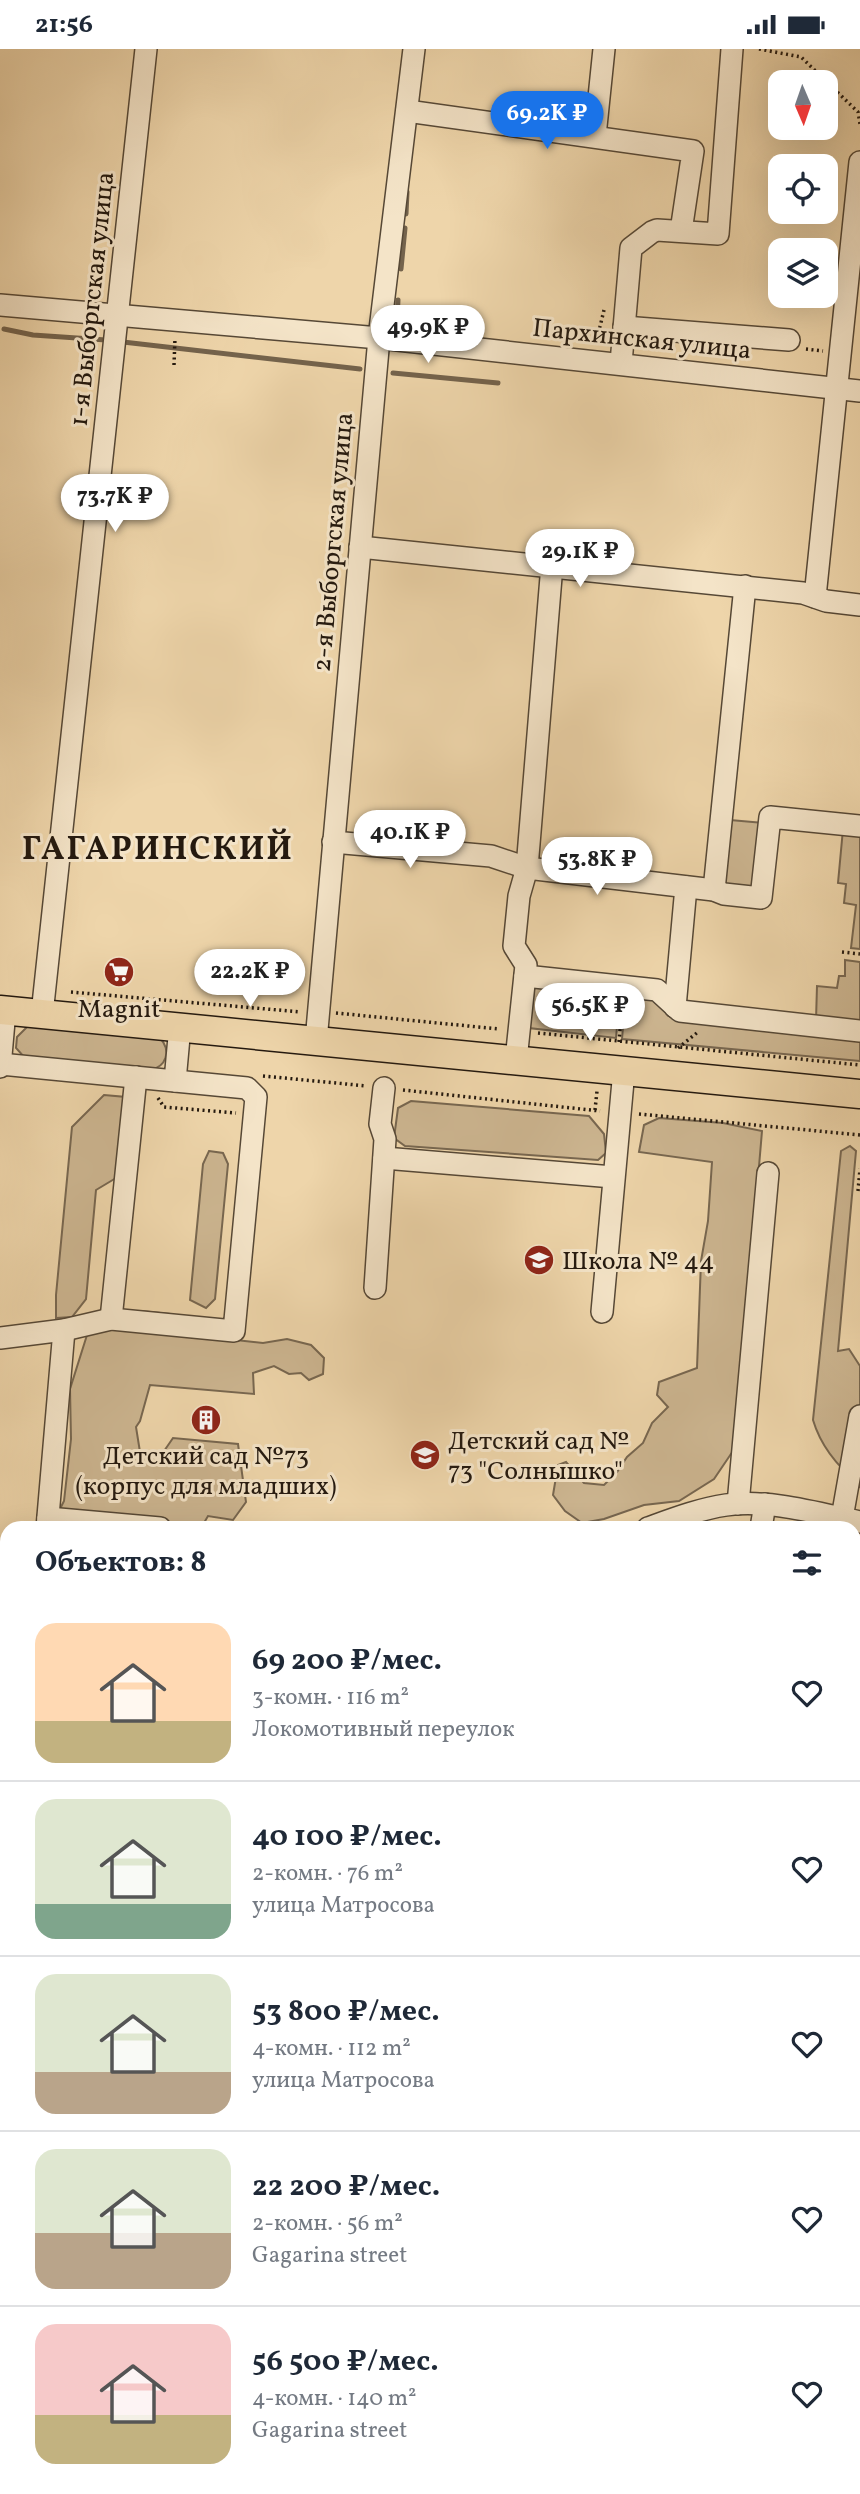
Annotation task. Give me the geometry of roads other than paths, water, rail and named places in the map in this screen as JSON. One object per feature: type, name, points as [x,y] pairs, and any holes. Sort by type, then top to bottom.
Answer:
[{"type":"main road","points":[[3,1010],[44,1002],[180,1026],[860,1094]]},
{"type":"street","name":"1-я Выборгская улица","points":[[44,1002],[146,49]]},
{"type":"street","name":"2-я Выборгская улица","points":[[316,1041],[379,338],[414,49]]},
{"type":"street","points":[[595,136],[604,49]]},
{"type":"street","points":[[621,363],[629,254],[634,244],[657,230],[718,234],[732,49]]},
{"type":"street","points":[[407,111],[693,151],[681,231]]},
{"type":"street","points":[[809,595],[837,388],[860,162]]},
{"type":"street","name":"Пархинская улица","points":[[0,305],[379,338],[860,391]]},
{"type":"street","points":[[624,327],[789,340]]},
{"type":"street","points":[[708,373],[711,334]]},
{"type":"street","points":[[360,547],[745,586],[860,605]]},
{"type":"street","points":[[516,1060],[526,965],[514,946],[519,896],[527,868],[552,565]]},
{"type":"street","points":[[713,890],[745,586]]},
{"type":"street","points":[[333,842],[491,856],[527,868],[761,898],[771,817],[860,826]]},
{"type":"street","points":[[675,1007],[687,887]]},
{"type":"street","points":[[525,977],[657,990],[680,1011],[860,1031]]},
{"type":"street","points":[[0,1338],[64,1330],[111,1319],[234,1331],[256,1097],[247,1088],[0,1065],[3,1010]]},
{"type":"street","points":[[175,1081],[180,1026]]},
{"type":"street","points":[[602,1312],[624,1070]]},
{"type":"street","points":[[111,1319],[136,1077]]},
{"type":"street","points":[[375,1288],[385,1139],[380,1124],[384,1088]]},
{"type":"street","points":[[384,1158],[613,1177]]},
{"type":"street","points":[[738,1503],[768,1173]]},
{"type":"street","points":[[47,1521],[64,1330]]},
{"type":"street","points":[[669,1521],[703,1510],[738,1503],[765,1504],[851,1520],[860,1416]]},
{"type":"street","points":[[762,1521],[765,1504]]},
{"type":"waterway","points":[[406,214],[407,192]]},
{"type":"waterway","points":[[401,269],[405,228]]},
{"type":"waterway","points":[[397,320],[398,300]]},
{"type":"waterway","points":[[4,329],[33,335],[106,340]]},
{"type":"waterway","points":[[123,342],[360,369]]},
{"type":"waterway","points":[[393,373],[498,383]]},
{"type":"place","name":"Magnit","points":[[119,972]]},
{"type":"place","name":"Школа № 44","points":[[539,1260]]},
{"type":"place","name":"Детский сад №73 (корпус для младших)","points":[[206,1420]]},
{"type":"place","name":"Детский сад № 73 \"Солнышко\"","points":[[425,1455]]},
{"type":"district","name":"ГАГАРИНСКИЙ","points":[[158,847]]}]
